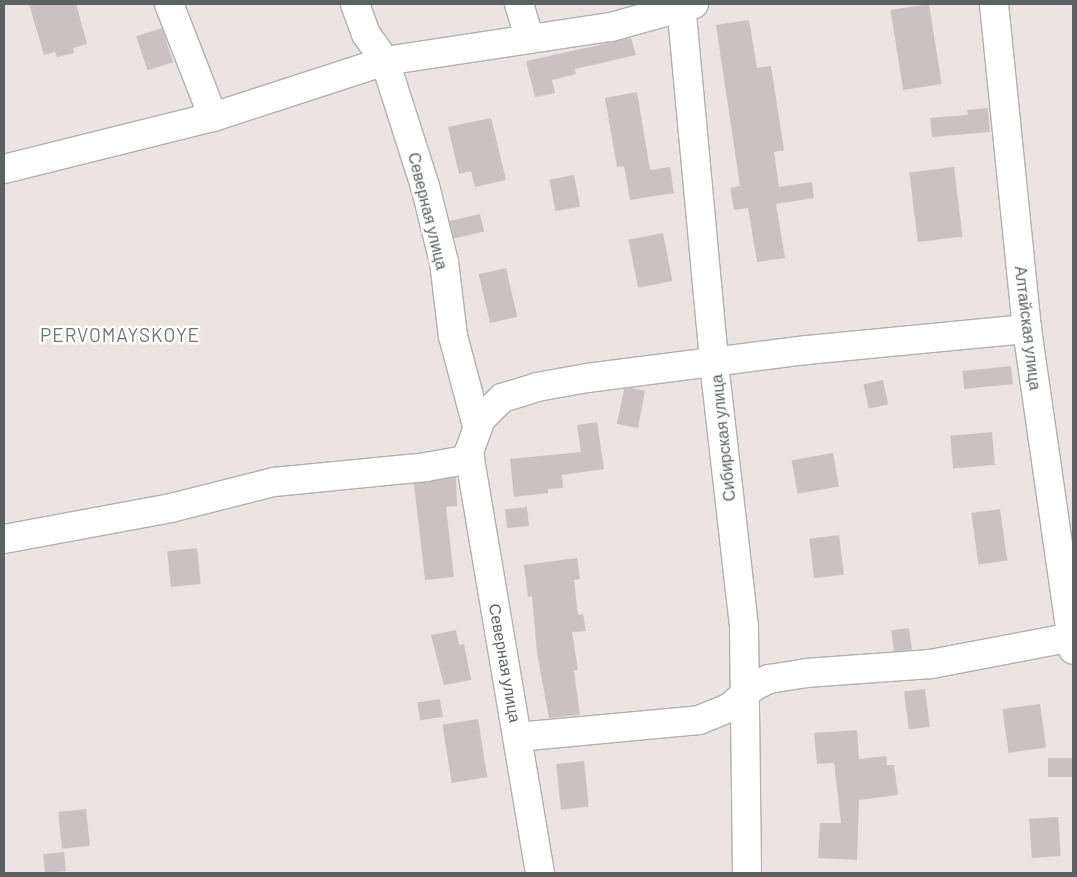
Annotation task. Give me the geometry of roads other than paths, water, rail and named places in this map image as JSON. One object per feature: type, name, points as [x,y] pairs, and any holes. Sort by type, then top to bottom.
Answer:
[{"type":"street","points":[[169,4],[213,117]]},
{"type":"street","name":"Северная улица","points":[[355,4],[366,34],[385,61],[425,186],[444,262],[452,329],[477,426]]},
{"type":"street","points":[[519,4],[529,37]]},
{"type":"street","name":"Алтайская улица","points":[[994,4],[1027,328],[1073,642]]},
{"type":"street","points":[[4,169],[213,117],[385,61],[529,37],[611,27],[686,5]]},
{"type":"street","name":"Сибирская улица","points":[[686,5],[714,363],[744,627],[746,670],[742,697],[747,873]]},
{"type":"street","points":[[4,539],[171,508],[274,482],[417,468],[469,455],[477,426],[502,398],[537,387],[807,350],[1027,328]]},
{"type":"street","name":"Северная улица","points":[[469,455],[540,873]]},
{"type":"street","points":[[517,736],[692,721],[715,715],[768,679],[782,676],[931,664],[1073,642]]},
{"type":"district","name":"PERVOMAYSKOYE","points":[[120,335]]}]
